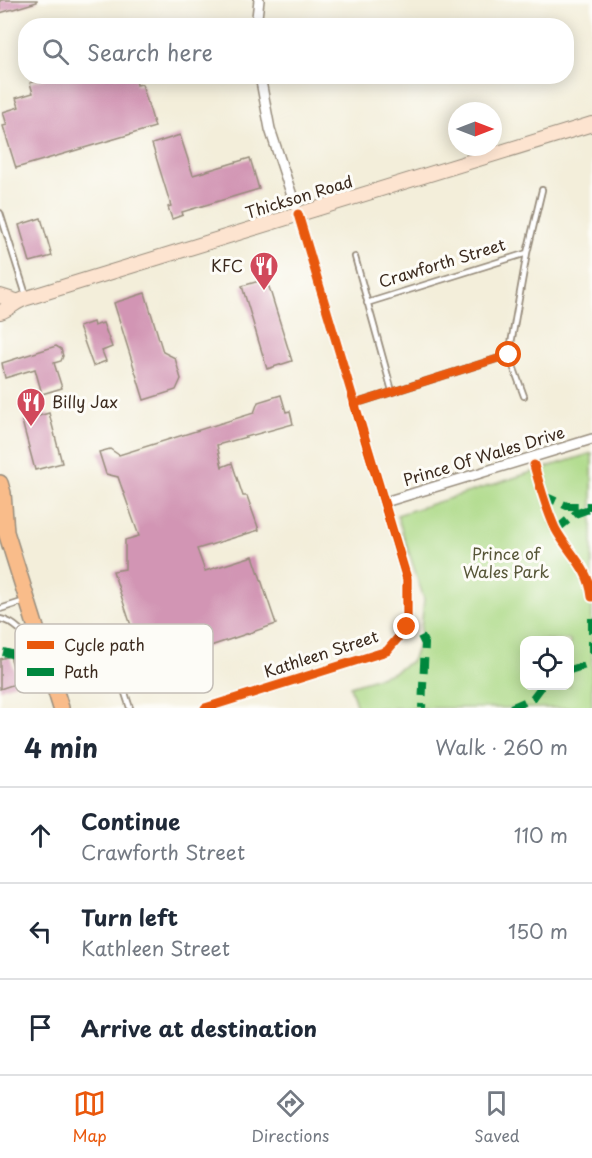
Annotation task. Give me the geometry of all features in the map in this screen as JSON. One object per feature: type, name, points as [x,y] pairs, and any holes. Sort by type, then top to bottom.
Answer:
[{"type":"main road","name":"Thickson Road","points":[[0,312],[21,299],[592,124]]},
{"type":"main road","points":[[0,297],[21,299]]},
{"type":"main road","points":[[0,483],[3,493],[3,527],[35,624]]},
{"type":"main road","points":[[56,693],[61,708]]},
{"type":"street","points":[[257,18],[259,0]]},
{"type":"street","points":[[262,84],[270,129],[298,214]]},
{"type":"street","name":"Kathleen Street","points":[[205,708],[387,651],[407,627],[407,579],[298,214]]},
{"type":"street","name":"Prince Of Wales Drive","points":[[385,502],[592,439]]},
{"type":"lane","name":"Crawforth Street","points":[[509,355],[527,253],[542,190]]},
{"type":"lane","points":[[0,213],[21,299]]},
{"type":"lane","name":"Crawforth Street","points":[[367,303],[527,253]]},
{"type":"lane","name":"Crawforth Street","points":[[355,257],[392,391]]},
{"type":"lane","points":[[354,404],[509,355],[525,396]]},
{"type":"lane","points":[[0,609],[27,600]]},
{"type":"lane","points":[[0,619],[8,620],[15,625]]},
{"type":"lane","points":[[125,693],[130,708]]},
{"type":"green space","name":"Prince of Wales Park","points":[[592,453],[592,708],[357,708],[350,686],[392,673],[412,661],[420,640],[424,599],[397,515]]},
{"type":"building","points":[[0,0],[37,0],[37,2],[0,13]]},
{"type":"building","points":[[30,84],[142,84],[155,127],[16,168],[3,126],[7,125],[3,112],[19,107],[16,98],[33,93]]},
{"type":"building","points":[[180,135],[193,175],[250,158],[259,189],[182,212],[183,215],[172,219],[168,207],[171,206],[152,144]]},
{"type":"building","points":[[41,218],[52,256],[30,262],[19,225]]},
{"type":"building","points":[[259,281],[269,287],[292,361],[267,369],[242,286]]},
{"type":"building","points":[[145,293],[163,352],[175,358],[181,379],[176,390],[144,400],[114,303]]},
{"type":"building","points":[[93,322],[94,326],[103,323],[112,347],[102,351],[106,361],[93,366],[79,327]]},
{"type":"building","points":[[56,346],[61,349],[63,356],[61,361],[54,363],[62,388],[42,394],[35,369],[5,378],[2,363]]},
{"type":"building","points":[[281,395],[286,412],[290,411],[293,424],[217,445],[222,467],[232,463],[243,496],[247,496],[259,530],[197,549],[205,571],[253,556],[276,624],[213,645],[213,624],[130,624],[113,571],[125,569],[125,540],[139,536],[118,477],[106,474],[99,452],[110,449],[119,455],[254,413],[258,402]]},
{"type":"building","points":[[49,413],[62,463],[35,470],[22,421]]},
{"type":"building","points":[[10,656],[15,673],[15,684],[0,689],[0,659]]},
{"type":"marked path","points":[[542,495],[567,506],[592,506]]},
{"type":"marked path","points":[[556,530],[575,514],[589,509]]},
{"type":"marked path","points":[[592,618],[592,653]]},
{"type":"marked path","points":[[421,636],[425,644],[422,708]]},
{"type":"marked path","points":[[3,652],[15,655]]},
{"type":"marked path","points":[[574,669],[592,663]]},
{"type":"marked path","points":[[511,708],[533,698],[539,690]]},
{"type":"cycle path","points":[[205,708],[387,651],[407,627],[407,579],[298,214]]},
{"type":"cycle path","points":[[534,465],[555,528],[587,577],[592,597]]},
{"type":"place","name":"KFC","points":[[264,292]]},
{"type":"place","name":"Billy Jax","points":[[31,428]]},
{"type":"route","points":[[407,627],[407,579],[354,404],[509,355]]}]
